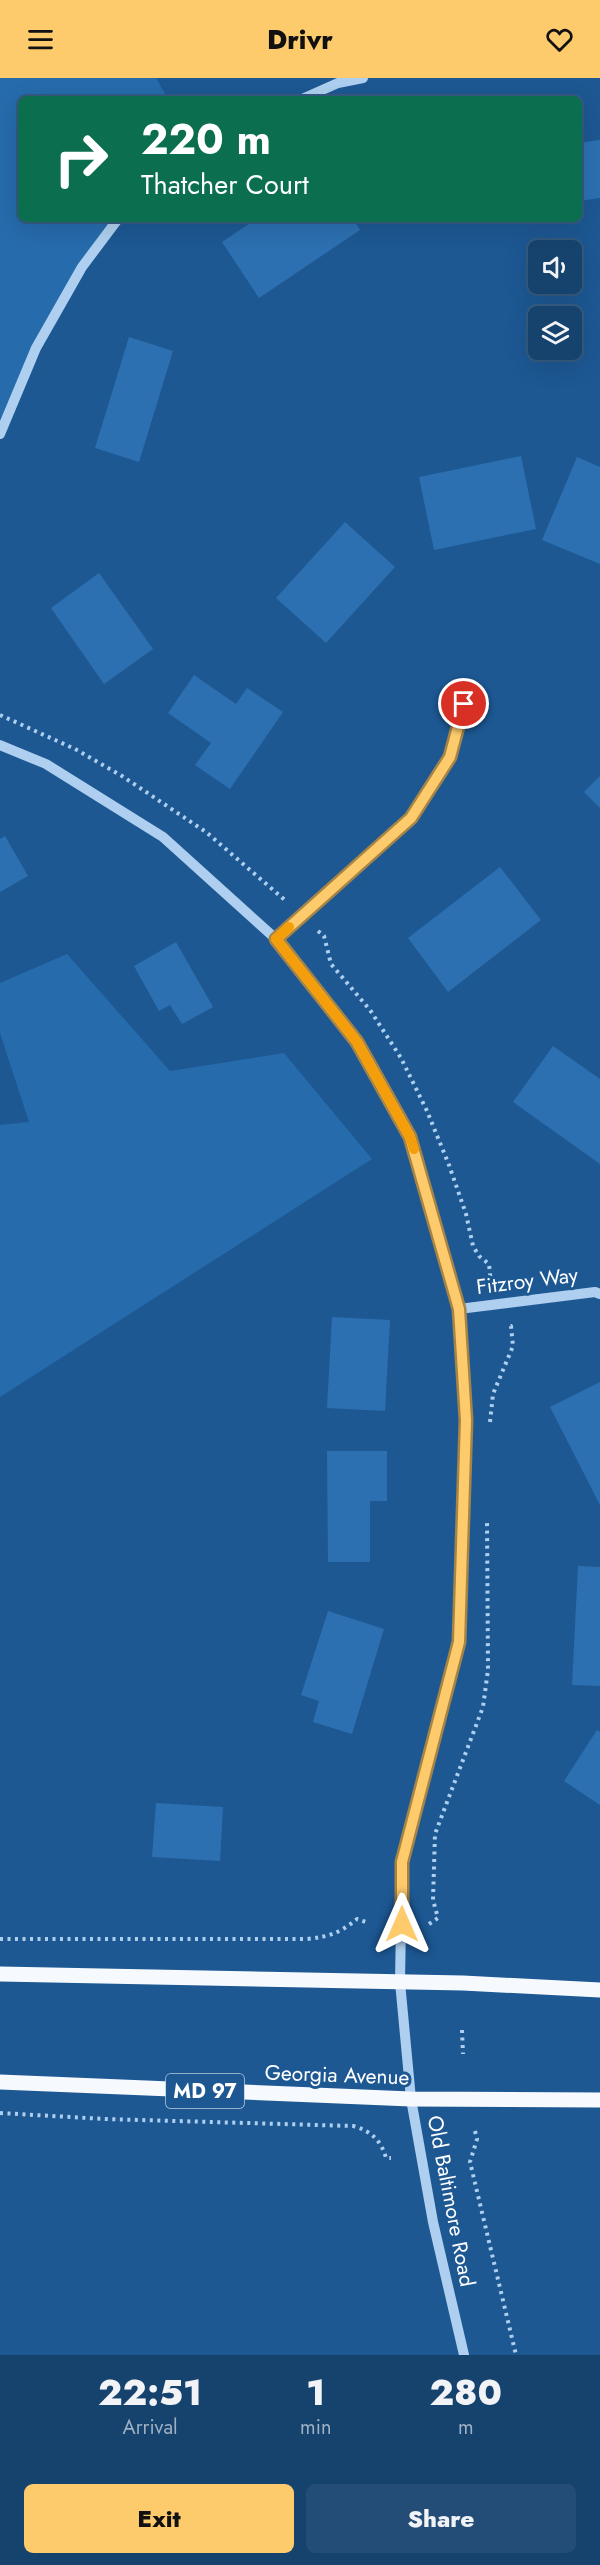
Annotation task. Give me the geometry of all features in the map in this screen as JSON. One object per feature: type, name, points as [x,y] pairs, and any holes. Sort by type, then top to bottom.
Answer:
[{"type":"main road","points":[[0,1974],[463,1983],[600,1990]]},
{"type":"main road","name":"Georgia Avenue","points":[[0,2082],[411,2099],[600,2100]]},
{"type":"street","points":[[309,96],[338,83],[363,78]]},
{"type":"street","points":[[0,434],[36,348],[82,267],[116,222]]},
{"type":"street","points":[[276,939],[411,818],[450,757],[464,704]]},
{"type":"street","name":"Old Baltimore Road","points":[[0,745],[46,764],[163,837],[276,939],[357,1042],[410,1137],[459,1309],[466,1420],[459,1642],[402,1862],[400,1983],[411,2099],[434,2222],[464,2355]]},
{"type":"street","name":"Fitzroy Way","points":[[459,1309],[595,1292],[600,1294]]},
{"type":"path","points":[[0,715],[75,749],[122,776],[196,825],[238,858],[260,880],[274,888],[301,917],[324,936],[331,964],[370,1010],[401,1058],[449,1165],[466,1214],[472,1246],[489,1264],[496,1327],[511,1326],[514,1340],[493,1394],[490,1423]]},
{"type":"path","points":[[429,1924],[438,1918],[433,1900],[435,1834],[483,1707],[488,1670],[487,1507]]},
{"type":"path","points":[[0,1939],[307,1939],[328,1937],[343,1931],[357,1919],[366,1922]]},
{"type":"path","points":[[462,2030],[463,2054]]},
{"type":"path","points":[[0,2113],[105,2120],[353,2126],[366,2129],[375,2136],[383,2147],[386,2158],[391,2158]]},
{"type":"path","points":[[475,2131],[477,2139],[470,2162],[516,2355]]},
{"type":"shaded area","points":[[0,78],[156,78],[166,96],[18,96],[18,222],[116,222],[82,267],[0,425]]},
{"type":"shaded area","points":[[67,954],[170,1071],[284,1053],[372,1159],[0,1397],[0,1125],[29,1122],[0,1033],[0,983]]},
{"type":"building","points":[[600,140],[600,198],[582,201],[582,143]]},
{"type":"building","points":[[252,222],[355,222],[360,230],[259,298],[222,242]]},
{"type":"building","points":[[129,337],[173,351],[139,462],[95,448]]},
{"type":"building","points":[[521,456],[536,529],[434,550],[419,477]]},
{"type":"building","points":[[577,457],[600,467],[600,564],[542,540]]},
{"type":"building","points":[[345,522],[395,567],[326,643],[276,598]]},
{"type":"building","points":[[99,573],[153,649],[104,684],[51,608]]},
{"type":"building","points":[[194,675],[236,704],[247,688],[283,712],[230,789],[195,765],[211,743],[168,713]]},
{"type":"building","points":[[600,776],[600,808],[584,792]]},
{"type":"building","points":[[5,836],[28,876],[0,892],[0,839]]},
{"type":"building","points":[[500,867],[541,920],[448,992],[408,938]]},
{"type":"building","points":[[176,942],[213,1007],[182,1024],[170,1005],[159,1011],[134,966]]},
{"type":"building","points":[[553,1046],[600,1079],[600,1164],[513,1102]]},
{"type":"building","points":[[332,1317],[390,1320],[385,1411],[327,1408]]},
{"type":"building","points":[[600,1382],[600,1505],[550,1407]]},
{"type":"building","points":[[327,1451],[387,1451],[387,1501],[370,1501],[370,1562],[328,1562]]},
{"type":"building","points":[[578,1566],[600,1567],[600,1686],[572,1685]]},
{"type":"building","points":[[328,1611],[384,1629],[352,1734],[313,1722],[319,1701],[301,1695]]},
{"type":"building","points":[[597,1730],[600,1732],[600,1805],[564,1781]]},
{"type":"building","points":[[156,1803],[223,1807],[220,1861],[152,1857]]},
{"type":"slow traffic","points":[[289,927],[276,939],[357,1042],[410,1137],[414,1149]]},
{"type":"route","points":[[402,1924],[402,1862],[459,1642],[466,1420],[459,1309],[410,1137],[357,1042],[276,939],[411,818],[450,757],[464,704]]}]
